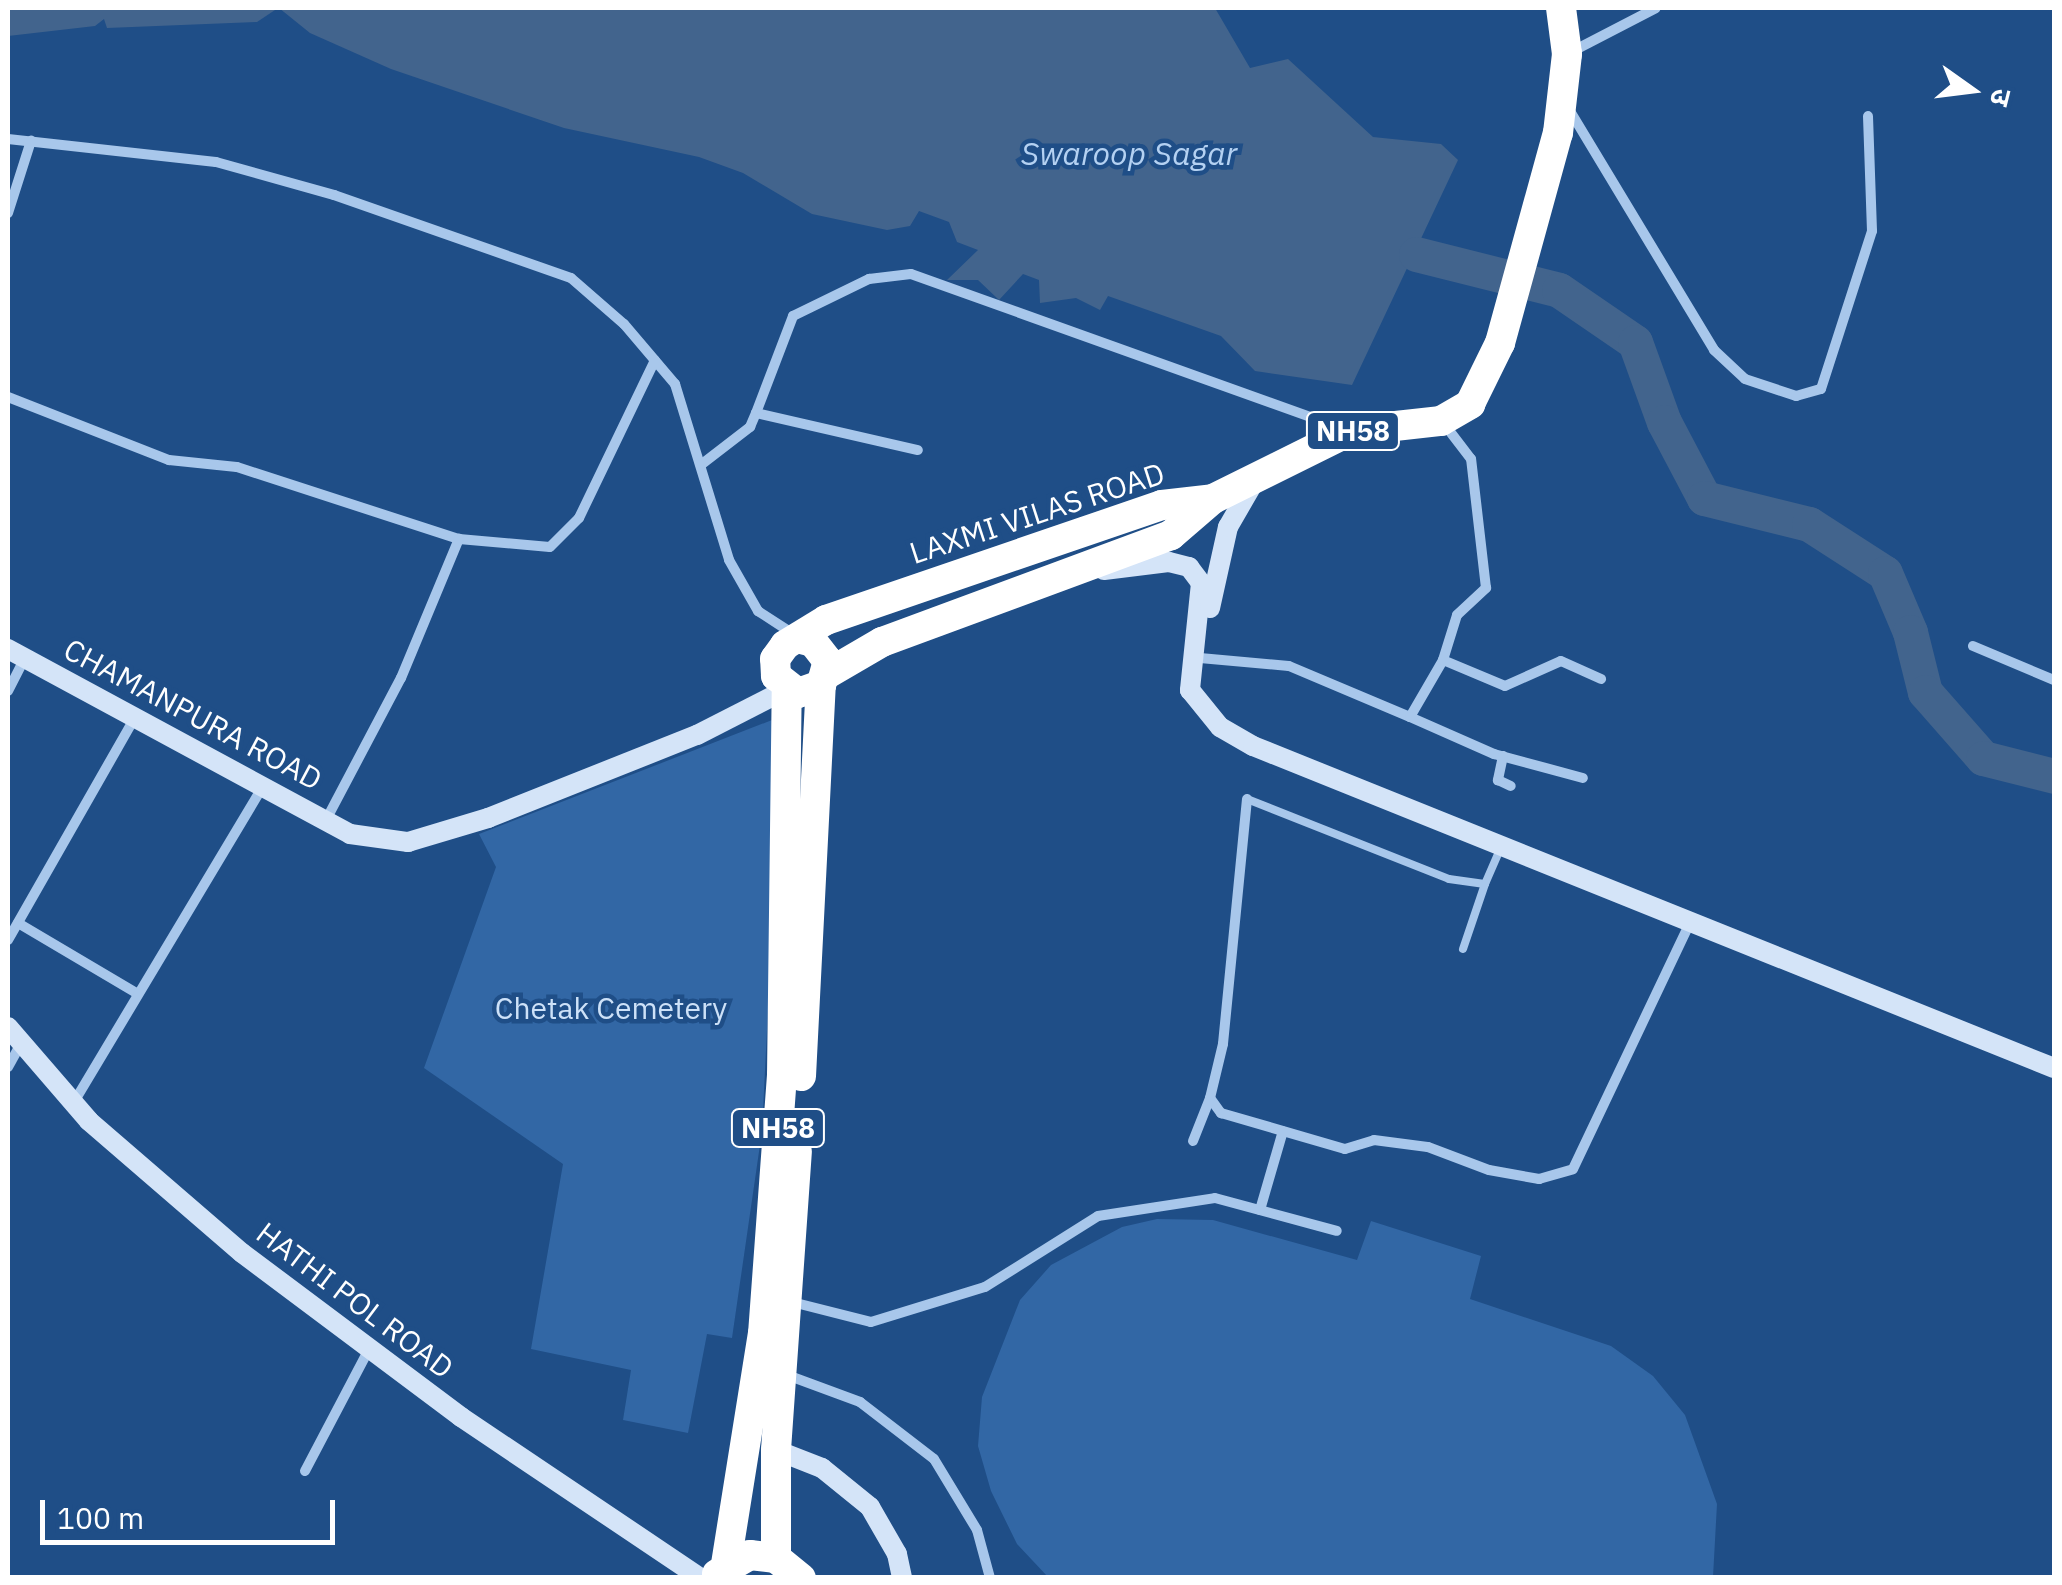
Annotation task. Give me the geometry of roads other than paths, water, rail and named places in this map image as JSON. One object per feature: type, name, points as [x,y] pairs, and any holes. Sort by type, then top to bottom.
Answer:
[{"type":"highway","name":"NH58","points":[[1441,420],[1470,404],[1488,375],[1558,133],[1568,54],[1560,8]]},
{"type":"highway","name":"LAXMI VILAS ROAD","points":[[787,689],[776,676],[775,659],[785,645],[801,639],[826,620],[1162,505],[1212,499],[1264,468],[1350,431],[1441,420]]},
{"type":"highway","name":"NH58","points":[[776,1558],[776,1450],[786,1374],[777,1299],[787,689],[810,692],[882,642],[1171,535],[1212,499]]},
{"type":"highway","points":[[801,639],[823,650],[824,680]]},
{"type":"highway","name":"NH58","points":[[714,1573],[738,1520],[777,1299],[824,680]]},
{"type":"highway","points":[[714,1573],[750,1555],[776,1558],[802,1578]]},
{"type":"street","points":[[1568,54],[1656,8]]},
{"type":"street","points":[[1564,102],[1714,350],[1745,379],[1796,396],[1821,388],[1872,231],[1868,116]]},
{"type":"street","points":[[8,138],[216,162],[426,227],[571,278],[674,384],[738,577],[758,611],[801,639]]},
{"type":"street","points":[[8,213],[31,141]]},
{"type":"street","points":[[702,464],[750,426],[793,316],[869,279],[911,274],[1350,431]]},
{"type":"street","points":[[8,396],[169,460],[237,467],[459,539],[550,547],[579,518],[654,360]]},
{"type":"street","points":[[756,414],[918,450]]},
{"type":"street","points":[[1410,717],[1443,660],[1457,615],[1486,588],[1471,460],[1441,420]]},
{"type":"street","points":[[1202,709],[1200,658],[1228,528],[1264,468]]},
{"type":"street","points":[[326,820],[401,678],[459,539]]},
{"type":"street","points":[[1057,576],[1169,562],[1189,568],[1201,583],[1190,690],[1202,709],[1254,746],[2054,1068]]},
{"type":"street","points":[[1973,646],[2054,680]]},
{"type":"street","points":[[8,690],[16,653]]},
{"type":"street","name":"CHAMANPURA ROAD","points":[[16,653],[350,834],[408,842],[488,818],[698,734],[787,689]]},
{"type":"street","points":[[1200,658],[1289,666],[1502,756],[1583,778]]},
{"type":"street","points":[[1443,660],[1505,686],[1562,661],[1601,679]]},
{"type":"street","points":[[8,940],[136,715]]},
{"type":"street","points":[[1502,756],[1498,780],[1511,786]]},
{"type":"street","points":[[73,1103],[264,784]]},
{"type":"street","points":[[1193,1141],[1210,1098],[1222,1044],[1247,799]]},
{"type":"street","points":[[18,922],[138,994]]},
{"type":"street","points":[[1210,1098],[1221,1113],[1345,1149],[1374,1140],[1428,1147],[1489,1170],[1538,1179],[1573,1170],[1690,922]]},
{"type":"street","points":[[8,1067],[14,1035]]},
{"type":"street","name":"HATHI POL ROAD","points":[[14,1035],[73,1103],[242,1254],[369,1348],[714,1573]]},
{"type":"street","points":[[1260,1210],[1283,1131]]},
{"type":"street","points":[[777,1299],[871,1322],[984,1287],[1098,1216],[1216,1198],[1337,1231]]},
{"type":"street","points":[[306,1471],[369,1348]]},
{"type":"street","points":[[786,1374],[860,1402],[934,1459],[977,1530],[990,1578]]},
{"type":"street","points":[[776,1450],[822,1468],[870,1507],[897,1554],[902,1578]]},
{"type":"lane","points":[[1247,799],[1449,879],[1485,884]]},
{"type":"lane","points":[[1463,949],[1501,847]]},
{"type":"water","points":[[8,8],[278,8],[257,22],[107,28],[104,19],[95,26],[8,36]]},
{"type":"water","name":"Swaroop Sagar","points":[[279,8],[1215,8],[1250,68],[1288,59],[1373,137],[1441,144],[1458,160],[1352,385],[1255,371],[1221,336],[1108,296],[1100,310],[1076,298],[1040,303],[1039,280],[1023,274],[999,300],[978,280],[947,280],[978,250],[957,242],[949,222],[919,211],[910,226],[887,230],[812,214],[743,173],[699,157],[564,128],[391,69],[310,33]]},
{"type":"waterway","points":[[1416,254],[1559,290],[1635,342],[1664,422],[1704,498],[1809,524],[1885,573],[1910,632],[1925,692],[1983,758],[2054,776]]},
{"type":"park label","name":"Chetak Cemetery","points":[[611,1008]]}]
